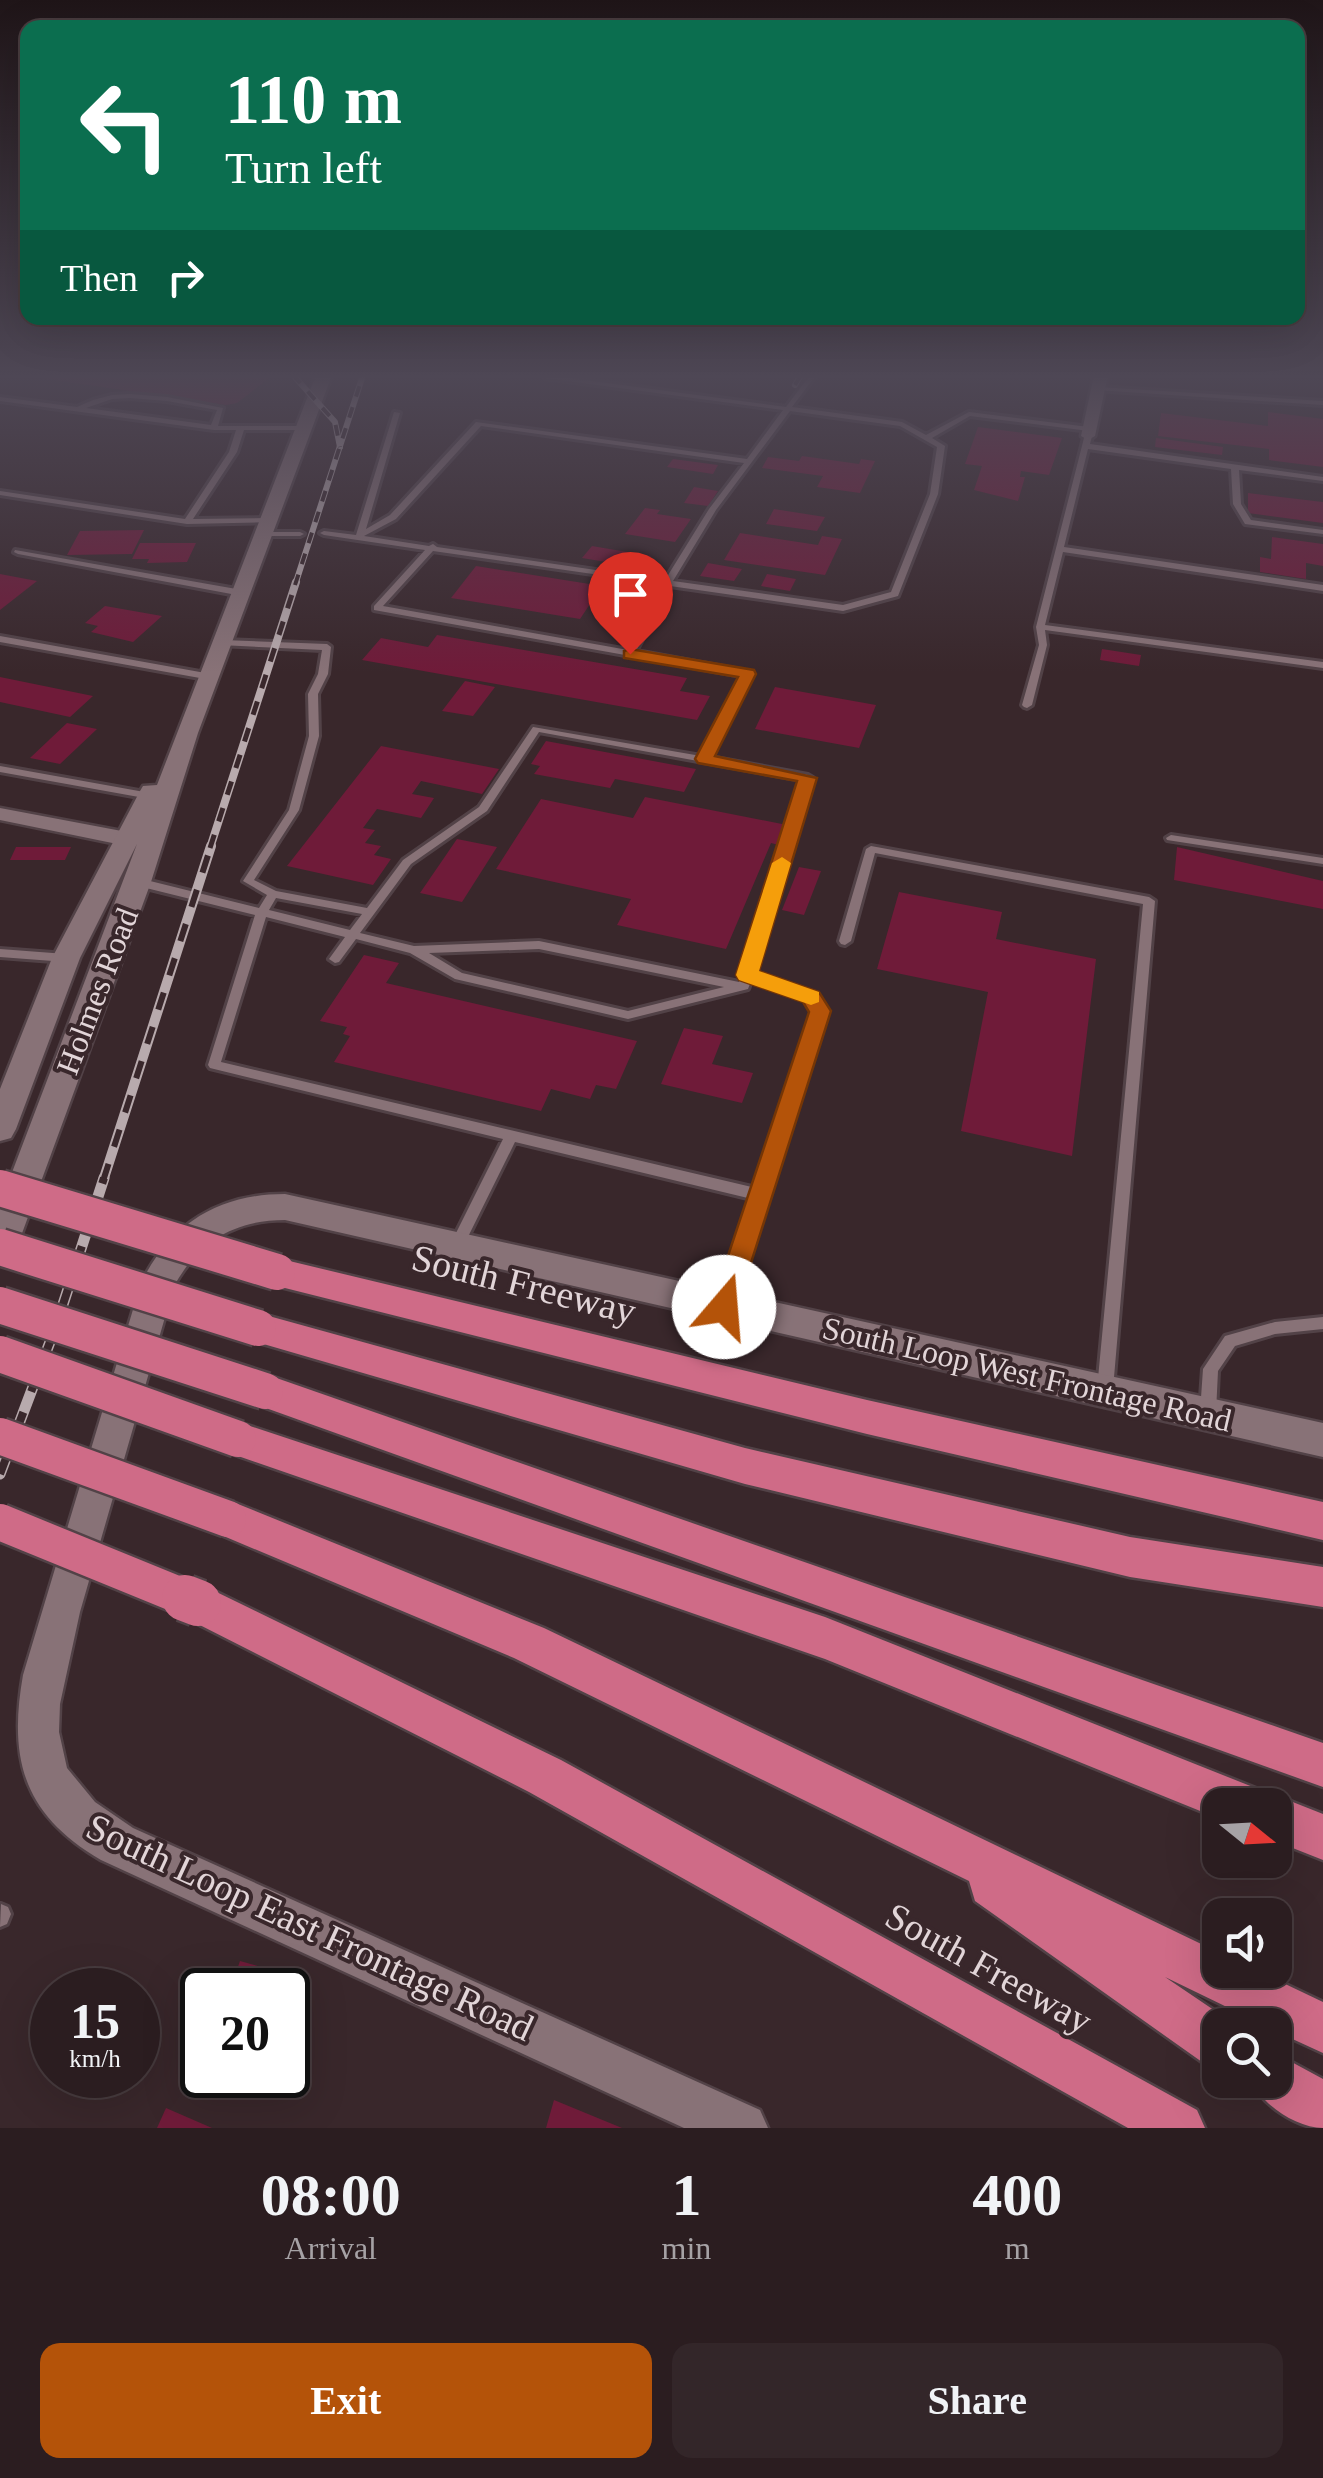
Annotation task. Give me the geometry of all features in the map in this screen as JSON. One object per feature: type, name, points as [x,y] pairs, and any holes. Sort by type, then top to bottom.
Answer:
[{"type":"highway","name":"South Freeway","points":[[0,1188],[277,1272],[868,1417],[1323,1521]]},
{"type":"highway","points":[[0,1247],[258,1328],[745,1466],[1130,1557],[1323,1587]]},
{"type":"highway","points":[[0,1305],[264,1391],[1323,1765]]},
{"type":"highway","points":[[0,1354],[825,1638],[1202,1789]]},
{"type":"highway","points":[[0,1436],[228,1519],[529,1644],[1323,2028]]},
{"type":"highway","name":"South Freeway","points":[[0,1522],[198,1603],[545,1776],[1178,2128]]},
{"type":"highway","points":[[1198,1570],[1323,1609]]},
{"type":"highway","points":[[1292,1825],[1323,1838]]},
{"type":"highway","points":[[923,1836],[1202,2031]]},
{"type":"highway","points":[[1292,2089],[1323,2108]]},
{"type":"main road","name":"Holmes Road","points":[[0,1129],[8,1085],[66,958],[186,732],[211,677],[285,474]]},
{"type":"main road","name":"Holmes Road","points":[[0,1247],[138,882],[186,732]]},
{"type":"main road","points":[[8,1085],[39,1140]]},
{"type":"main road","name":"South Loop West Frontage Road","points":[[60,1612],[158,1282],[184,1241],[226,1216],[268,1206],[1323,1440]]},
{"type":"main road","name":"South Loop East Frontage Road","points":[[60,1612],[38,1710],[40,1755],[52,1787],[80,1824],[742,2128]]},
{"type":"street","points":[[0,814],[128,839]]},
{"type":"lane","points":[[186,522],[218,474]]},
{"type":"lane","points":[[360,535],[378,474]]},
{"type":"lane","points":[[360,535],[392,517],[432,474]]},
{"type":"lane","points":[[630,654],[666,583],[738,474]]},
{"type":"lane","points":[[324,533],[360,535],[842,608],[895,594],[934,494],[937,474]]},
{"type":"lane","points":[[1026,705],[1043,646],[1040,627],[1078,474]]},
{"type":"lane","points":[[1235,474],[1237,504],[1248,522],[1323,532]]},
{"type":"lane","points":[[1285,474],[1323,479]]},
{"type":"lane","points":[[0,493],[186,522],[266,527],[300,534]]},
{"type":"lane","points":[[433,546],[378,608],[748,674],[704,759]]},
{"type":"lane","points":[[1060,550],[1323,588]]},
{"type":"lane","points":[[18,552],[242,593]]},
{"type":"lane","points":[[1040,627],[1323,665]]},
{"type":"lane","points":[[0,639],[211,677]]},
{"type":"lane","points":[[224,642],[327,647],[323,674],[313,694],[314,736],[294,810],[248,881],[273,894],[370,912]]},
{"type":"lane","points":[[335,959],[406,862],[484,809],[536,729],[808,778],[745,980]]},
{"type":"lane","points":[[0,768],[150,796]]},
{"type":"lane","points":[[1171,838],[1323,861]]},
{"type":"lane","points":[[845,941],[871,849],[1149,900],[1105,1392]]},
{"type":"lane","points":[[138,882],[414,950],[539,946],[745,980],[811,997],[820,1011],[724,1307]]},
{"type":"lane","points":[[273,894],[260,914],[214,1065],[760,1195]]},
{"type":"lane","points":[[414,950],[458,976],[628,1016],[745,980]]},
{"type":"lane","points":[[0,953],[66,958]]},
{"type":"lane","points":[[456,1247],[510,1138]]},
{"type":"lane","points":[[1208,1414],[1211,1370],[1230,1341],[1274,1328],[1323,1323]]},
{"type":"building","points":[[810,474],[869,474],[860,493],[817,487],[823,476]]},
{"type":"building","points":[[979,474],[1025,477],[1018,501],[974,490]]},
{"type":"building","points":[[694,487],[718,491],[708,506],[684,503]]},
{"type":"building","points":[[1248,493],[1323,502],[1323,523],[1248,513]]},
{"type":"building","points":[[645,508],[660,510],[657,514],[691,519],[675,542],[625,534]]},
{"type":"building","points":[[774,509],[825,517],[817,531],[766,524]]},
{"type":"building","points":[[144,530],[132,554],[67,555],[80,531]]},
{"type":"building","points":[[740,533],[818,545],[822,536],[842,539],[825,575],[724,560]]},
{"type":"building","points":[[1272,537],[1323,544],[1323,566],[1306,563],[1306,579],[1260,572],[1260,557],[1271,559]]},
{"type":"building","points":[[140,543],[196,543],[187,562],[147,563],[149,559],[132,559]]},
{"type":"building","points":[[592,546],[651,556],[642,568],[582,558]]},
{"type":"building","points":[[708,563],[742,569],[734,581],[700,576]]},
{"type":"building","points":[[476,566],[602,586],[580,619],[451,598]]},
{"type":"building","points":[[0,574],[37,581],[0,610]]},
{"type":"building","points":[[767,574],[796,579],[790,591],[761,586]]},
{"type":"building","points":[[105,606],[162,616],[133,642],[91,632],[98,626],[85,623]]},
{"type":"building","points":[[437,635],[687,678],[680,691],[710,696],[697,720],[362,660],[381,638],[428,647]]},
{"type":"building","points":[[1102,649],[1141,655],[1139,666],[1100,660]]},
{"type":"building","points":[[0,677],[93,696],[70,717],[0,702]]},
{"type":"building","points":[[465,681],[495,687],[473,716],[442,711]]},
{"type":"building","points":[[775,687],[876,705],[859,748],[755,729]]},
{"type":"building","points":[[67,723],[97,729],[60,764],[30,758]]},
{"type":"building","points":[[546,741],[696,769],[684,792],[615,779],[610,788],[534,774],[540,766],[531,764]]},
{"type":"building","points":[[381,746],[499,769],[482,794],[421,781],[412,794],[434,798],[421,818],[377,809],[363,828],[375,830],[365,843],[381,846],[374,855],[391,859],[373,885],[287,866]]},
{"type":"building","points":[[645,797],[787,825],[779,845],[771,843],[726,949],[617,925],[631,899],[496,869],[541,799],[633,818]]},
{"type":"building","points":[[457,839],[497,847],[462,902],[420,893]]},
{"type":"building","points":[[16,847],[71,847],[65,860],[10,860]]},
{"type":"building","points":[[1177,847],[1323,881],[1323,909],[1174,880]]},
{"type":"building","points":[[799,867],[821,871],[804,915],[782,910]]},
{"type":"building","points":[[899,892],[1002,912],[996,939],[1096,959],[1072,1156],[961,1131],[988,992],[877,969]]},
{"type":"building","points":[[364,955],[399,963],[386,983],[637,1041],[616,1089],[596,1085],[590,1099],[551,1089],[541,1111],[334,1062],[350,1036],[343,1034],[347,1027],[320,1021]]},
{"type":"building","points":[[684,1028],[723,1036],[712,1064],[753,1073],[742,1103],[661,1084]]},
{"type":"building","points":[[240,1961],[265,1968],[237,1968]]},
{"type":"building","points":[[554,2100],[622,2128],[546,2128]]},
{"type":"building","points":[[166,2108],[212,2128],[157,2128]]},
{"type":"railway","points":[[295,585],[331,474]]},
{"type":"railway","points":[[210,848],[296,582]]},
{"type":"railway","points":[[103,1181],[211,846]]},
{"type":"railway","points":[[0,1474],[56,1326],[104,1178]]},
{"type":"slow traffic","points":[[782,863],[747,975],[811,997]]},
{"type":"route","points":[[630,654],[748,674],[704,759],[808,778],[747,975],[811,997],[820,1011],[724,1307]]}]
